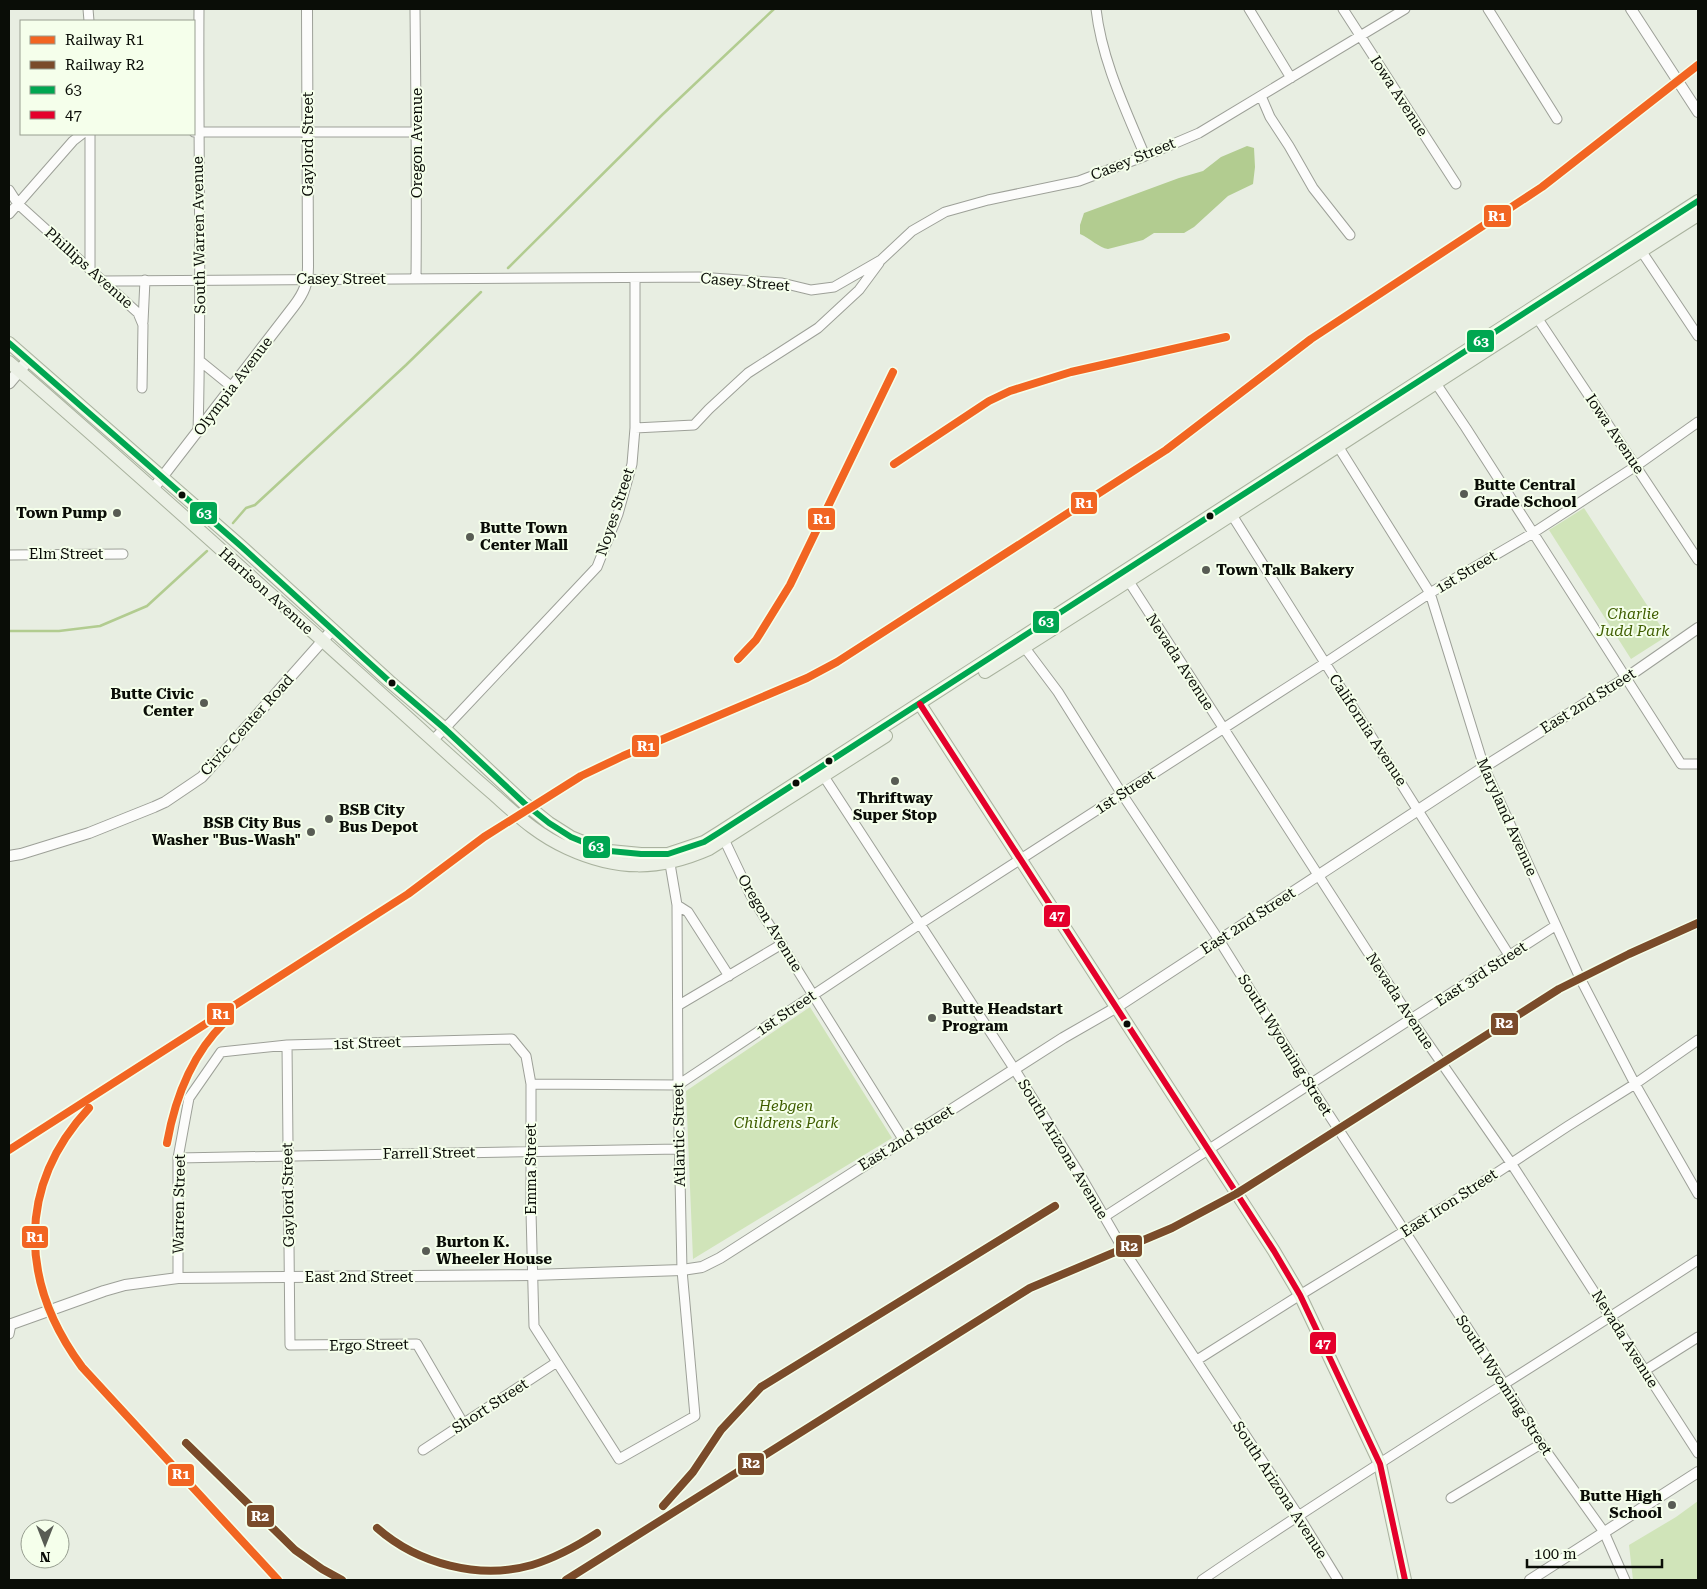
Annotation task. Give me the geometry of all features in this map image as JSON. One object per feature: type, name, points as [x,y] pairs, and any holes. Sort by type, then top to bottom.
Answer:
[{"type":"main road","points":[[669,859],[697,855],[722,836],[1639,246],[1698,201]]},
{"type":"main road","points":[[1639,246],[1698,215]]},
{"type":"main road","name":"Harrison Avenue","points":[[9,343],[163,477],[389,681],[444,728],[538,815],[572,837],[610,851],[669,859]]},
{"type":"main road","points":[[9,383],[28,361]]},
{"type":"main road","name":"Harrison Avenue","points":[[9,362],[323,641],[472,777],[539,834],[566,847],[608,863],[648,866],[669,859]]},
{"type":"main road","points":[[922,707],[1274,1250],[1300,1295],[1380,1464],[1406,1580]]},
{"type":"main road","points":[[472,777],[481,773],[499,788],[524,803]]},
{"type":"street","name":"South Warren Avenue","points":[[198,432],[201,280],[196,132],[199,9]]},
{"type":"street","name":"Gaylord Street","points":[[307,9],[309,132],[308,279]]},
{"type":"street","name":"Oregon Avenue","points":[[415,9],[417,59],[415,132],[417,178],[416,278]]},
{"type":"street","points":[[1096,9],[1098,27],[1110,72],[1145,156]]},
{"type":"street","points":[[1249,9],[1291,78]]},
{"type":"street","name":"Iowa Avenue","points":[[1342,9],[1456,184]]},
{"type":"street","name":"Casey Street","points":[[104,281],[416,278],[635,279],[698,277],[782,283],[811,290],[834,287],[881,260],[912,231],[945,212],[988,200],[1079,181],[1199,133],[1405,9]]},
{"type":"street","points":[[1488,9],[1557,119]]},
{"type":"street","points":[[1631,9],[1698,112]]},
{"type":"street","points":[[1261,96],[1270,117],[1313,188],[1350,235]]},
{"type":"street","points":[[196,132],[415,132]]},
{"type":"street","points":[[9,214],[73,141],[81,135]]},
{"type":"street","points":[[90,135],[90,269]]},
{"type":"street","name":"Phillips Avenue","points":[[9,190],[18,204],[135,309],[143,325],[142,388]]},
{"type":"street","points":[[1639,246],[1698,336]]},
{"type":"street","points":[[635,428],[694,425],[748,373],[818,328],[859,290],[881,260]]},
{"type":"street","name":"Olympia Avenue","points":[[152,489],[232,388],[301,296],[308,279]]},
{"type":"street","name":"Noyes Street","points":[[433,740],[597,567],[618,514],[632,464],[635,428],[635,279]]},
{"type":"street","points":[[143,325],[145,280]]},
{"type":"street","name":"Iowa Avenue","points":[[1534,313],[1698,560]]},
{"type":"street","points":[[200,361],[232,388]]},
{"type":"street","points":[[1433,379],[1681,764],[1698,764]]},
{"type":"street","name":"1st Street","points":[[678,1085],[813,994],[1326,663],[1430,593],[1533,532],[1636,466],[1698,422]]},
{"type":"street","name":"Maryland Avenue","points":[[1335,442],[1430,593],[1484,767],[1580,978],[1635,1084],[1698,1194]]},
{"type":"street","name":"California Avenue","points":[[1229,509],[1420,810],[1509,956]]},
{"type":"street","name":"Elm Street","points":[[9,555],[123,554]]},
{"type":"street","name":"Nevada Avenue","points":[[1126,577],[1410,1019],[1511,1163],[1698,1453]]},
{"type":"street","name":"East 2nd Street","points":[[10,1328],[104,1291],[132,1284],[178,1278],[532,1275],[682,1270],[702,1267],[720,1258],[1063,1038],[1117,1007],[1484,767],[1626,678],[1698,628]]},
{"type":"street","name":"Civic Center Road","points":[[9,856],[89,833],[165,802],[202,777],[333,629]]},
{"type":"street","name":"South Wyoming Street","points":[[1022,643],[1058,692],[1122,794],[1219,940],[1309,1084],[1541,1444],[1604,1532],[1625,1580]]},
{"type":"street","name":"South Arizona Avenue","points":[[821,772],[1015,1070],[1123,1248],[1298,1515],[1338,1580]]},
{"type":"street","name":"Oregon Avenue","points":[[722,836],[750,894],[903,1139]]},
{"type":"street","name":"Atlantic Street","points":[[619,1459],[695,1416],[682,1270],[677,904],[669,859]]},
{"type":"street","points":[[677,904],[688,912],[729,976]]},
{"type":"street","name":"East 3rd Street","points":[[1104,1217],[1555,926]]},
{"type":"street","points":[[679,1005],[782,944]]},
{"type":"street","name":"1st Street","points":[[221,1052],[287,1045],[512,1039]]},
{"type":"street","name":"Emma Street","points":[[512,1039],[526,1056],[531,1084],[530,1151],[534,1326],[619,1459]]},
{"type":"street","name":"East Iron Street","points":[[1197,1360],[1458,1199],[1635,1084],[1698,1040]]},
{"type":"street","name":"Gaylord Street","points":[[287,1045],[290,1346]]},
{"type":"street","name":"Warren Street","points":[[178,1278],[178,1158],[189,1098],[221,1052]]},
{"type":"street","points":[[531,1084],[678,1085]]},
{"type":"street","name":"Farrell Street","points":[[178,1158],[679,1149]]},
{"type":"street","points":[[1202,1580],[1298,1515],[1612,1317],[1698,1260]]},
{"type":"street","points":[[1644,1371],[1698,1337]]},
{"type":"street","name":"Ergo Street","points":[[290,1346],[416,1344],[463,1423]]},
{"type":"street","name":"Short Street","points":[[422,1450],[557,1362]]},
{"type":"street","points":[[1451,1498],[1541,1444]]},
{"type":"street","points":[[1530,1580],[1698,1472]]},
{"type":"green space","name":"Charlie Judd Park","points":[[1584,508],[1667,636],[1631,659],[1549,530]]},
{"type":"green space","name":"Hebgen Childrens Park","points":[[810,1007],[892,1138],[693,1259],[686,1091]]},
{"type":"green space","points":[[1698,1501],[1698,1580],[1633,1580],[1629,1545],[1676,1517]]},
{"type":"shaded area","points":[[1247,146],[1254,148],[1255,167],[1253,184],[1228,196],[1194,227],[1184,233],[1154,233],[1143,240],[1108,249],[1101,247],[1080,234],[1080,225],[1084,213],[1203,171],[1221,157]]},
{"type":"waterway","points":[[508,268],[662,115],[774,9]]},
{"type":"waterway","points":[[233,523],[246,508],[255,505],[406,365],[481,292]]},
{"type":"waterway","points":[[9,631],[59,631],[100,626],[147,606],[207,551]]},
{"type":"rail line","name":"R1","points":[[9,1150],[408,894],[484,837],[581,776],[623,756],[807,678],[837,662],[1166,450],[1311,339],[1542,187],[1698,65]]},
{"type":"rail line","name":"R1","points":[[894,464],[989,401],[1010,391],[1071,372],[1226,337]]},
{"type":"rail line","name":"R1","points":[[738,659],[756,640],[790,585],[893,372]]},
{"type":"rail line","name":"R2","points":[[566,1580],[1030,1288],[1172,1228],[1236,1194],[1559,989],[1629,954],[1698,923]]},
{"type":"rail line","name":"R1","points":[[167,1143],[170,1126],[186,1078],[203,1048],[225,1022]]},
{"type":"rail line","name":"R1","points":[[89,1108],[65,1138],[48,1170],[38,1203],[35,1236],[38,1269],[47,1302],[62,1335],[82,1367],[278,1580]]},
{"type":"rail line","name":"R2","points":[[663,1506],[693,1472],[721,1430],[761,1387],[1055,1206]]},
{"type":"rail line","name":"R2","points":[[186,1443],[295,1550],[342,1580]]},
{"type":"rail line","name":"R2","points":[[377,1528],[393,1541],[430,1559],[450,1566],[491,1571],[512,1569],[541,1562],[566,1551],[597,1533]]},
{"type":"transit line","name":"63","points":[[9,343],[242,547],[389,681],[444,728],[524,803],[549,823],[571,837],[610,851],[668,854],[704,842],[720,832],[1698,201]]},
{"type":"transit line","name":"47","points":[[920,704],[1274,1251],[1300,1295],[1380,1464],[1405,1580]]},
{"type":"place","name":"Butte Central Grade School","points":[[1464,494]]},
{"type":"place","name":"Town Pump","points":[[117,513]]},
{"type":"place","name":"Butte Town Center Mall","points":[[470,537]]},
{"type":"place","name":"Town Talk Bakery","points":[[1206,570]]},
{"type":"place","name":"Butte Civic Center","points":[[204,703]]},
{"type":"place","name":"Thriftway Super Stop","points":[[895,781]]},
{"type":"place","name":"BSB City Bus Depot","points":[[329,819]]},
{"type":"place","name":"BSB City Bus Washer \"Bus-Wash\"","points":[[311,832]]},
{"type":"place","name":"Butte Headstart Program","points":[[932,1018]]},
{"type":"place","name":"Burton K. Wheeler House","points":[[426,1251]]},
{"type":"place","name":"Butte High School","points":[[1672,1505]]}]
